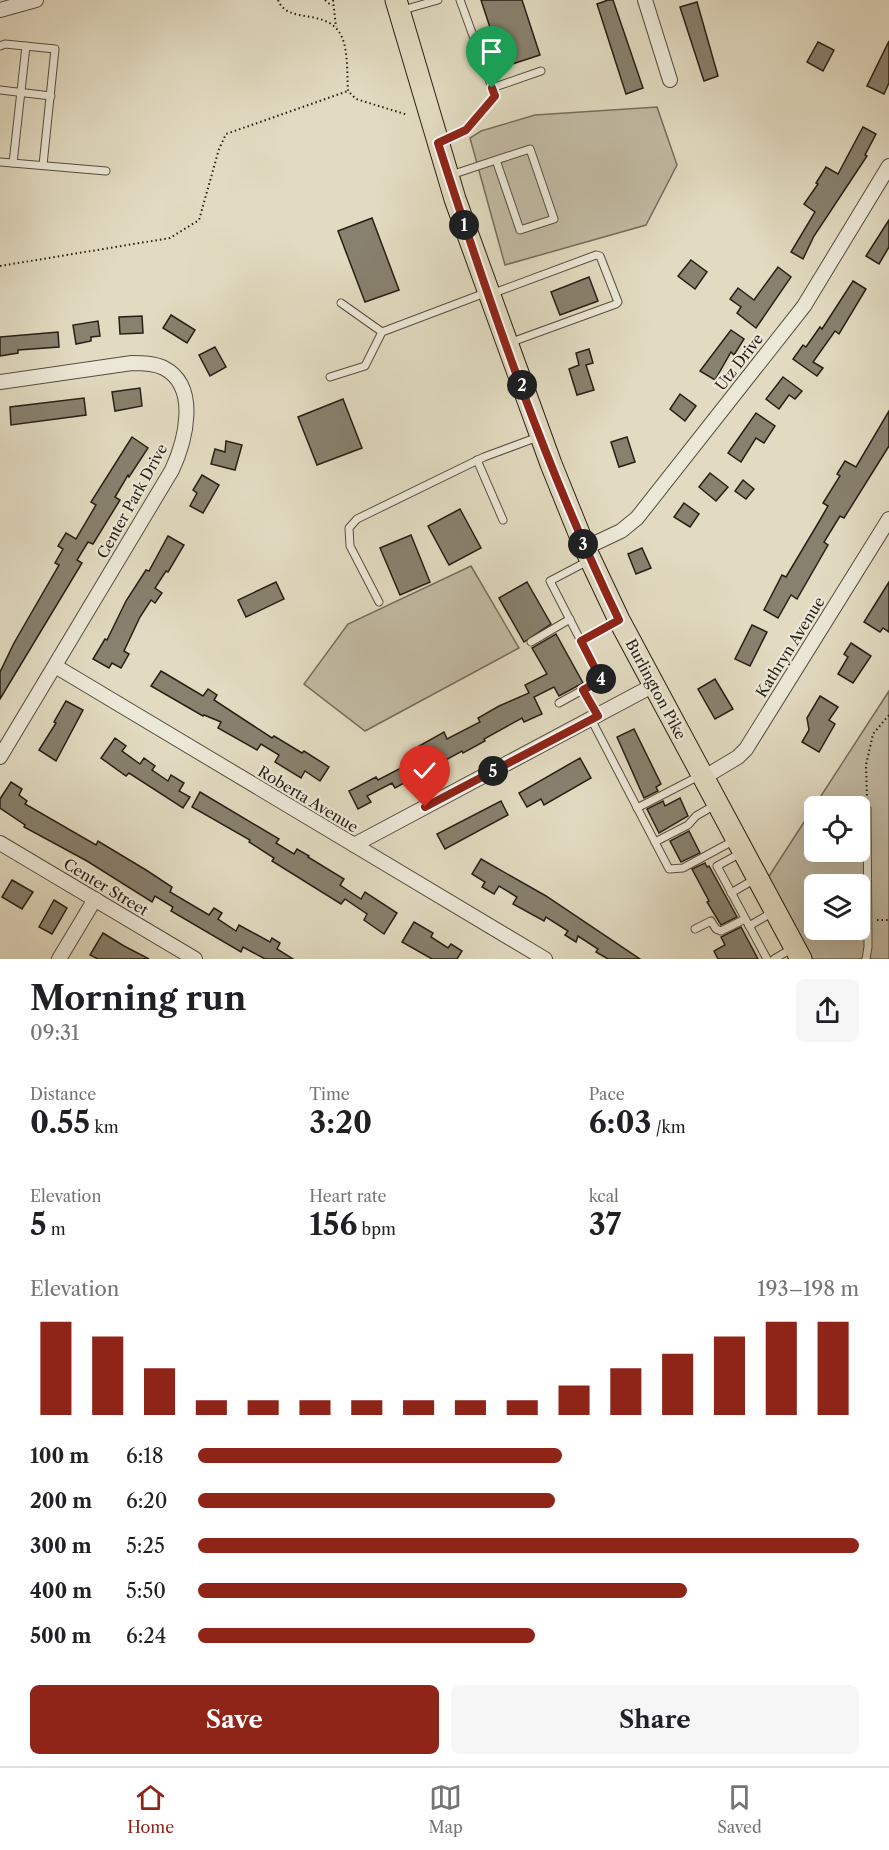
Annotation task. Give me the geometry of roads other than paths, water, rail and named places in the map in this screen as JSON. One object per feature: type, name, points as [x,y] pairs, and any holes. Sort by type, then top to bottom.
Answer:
[{"type":"main road","name":"Burlington Pike","points":[[398,6],[448,176],[488,294],[540,436],[587,554],[619,620],[798,953]]},
{"type":"street","points":[[0,10],[36,0]]},
{"type":"street","points":[[645,0],[670,80]]},
{"type":"street","name":"Utz Drive","points":[[587,554],[637,519],[804,306],[889,166]]},
{"type":"street","name":"Center Park Drive","points":[[0,382],[132,363],[162,366],[181,388],[184,399],[185,429],[179,454],[55,666],[5,735],[0,757]]},
{"type":"street","name":"Kathryn Avenue","points":[[702,776],[738,757],[746,748],[889,519]]},
{"type":"street","name":"Roberta Avenue","points":[[55,666],[545,959]]},
{"type":"street","points":[[354,845],[654,685]]},
{"type":"street","name":"Center Street","points":[[0,843],[195,959]]},
{"type":"street","points":[[58,959],[95,899]]},
{"type":"lane","points":[[398,6],[438,0]]},
{"type":"lane","points":[[438,143],[466,130],[495,96],[460,0]]},
{"type":"lane","points":[[0,46],[5,44],[55,49],[42,165]]},
{"type":"lane","points":[[13,163],[26,46]]},
{"type":"lane","points":[[492,88],[541,71]]},
{"type":"lane","points":[[0,90],[51,96]]},
{"type":"lane","points":[[448,176],[496,160],[530,149],[554,219],[520,230],[496,160]]},
{"type":"lane","points":[[0,162],[106,171]]},
{"type":"lane","points":[[330,377],[365,366],[382,332],[596,255],[600,256],[618,302],[616,304],[507,344]]},
{"type":"lane","points":[[341,303],[382,332]]},
{"type":"lane","points":[[379,602],[350,546],[349,528],[357,519],[477,460],[540,436]]},
{"type":"lane","points":[[477,460],[503,519]]},
{"type":"lane","points":[[559,703],[601,680],[550,581],[587,554]]},
{"type":"lane","points":[[531,642],[570,619]]},
{"type":"lane","points":[[581,641],[619,620]]},
{"type":"lane","points":[[583,690],[669,869],[683,868],[740,845]]},
{"type":"lane","points":[[638,808],[702,776]]},
{"type":"lane","points":[[655,842],[688,825],[696,816],[717,804]]},
{"type":"lane","points":[[740,845],[717,866],[767,959]]},
{"type":"lane","points":[[867,862],[867,959]]},
{"type":"lane","points":[[731,893],[757,878]]},
{"type":"lane","points":[[695,929],[711,921],[716,929],[721,931],[747,923],[775,910]]},
{"type":"lane","points":[[774,959],[798,953]]}]
